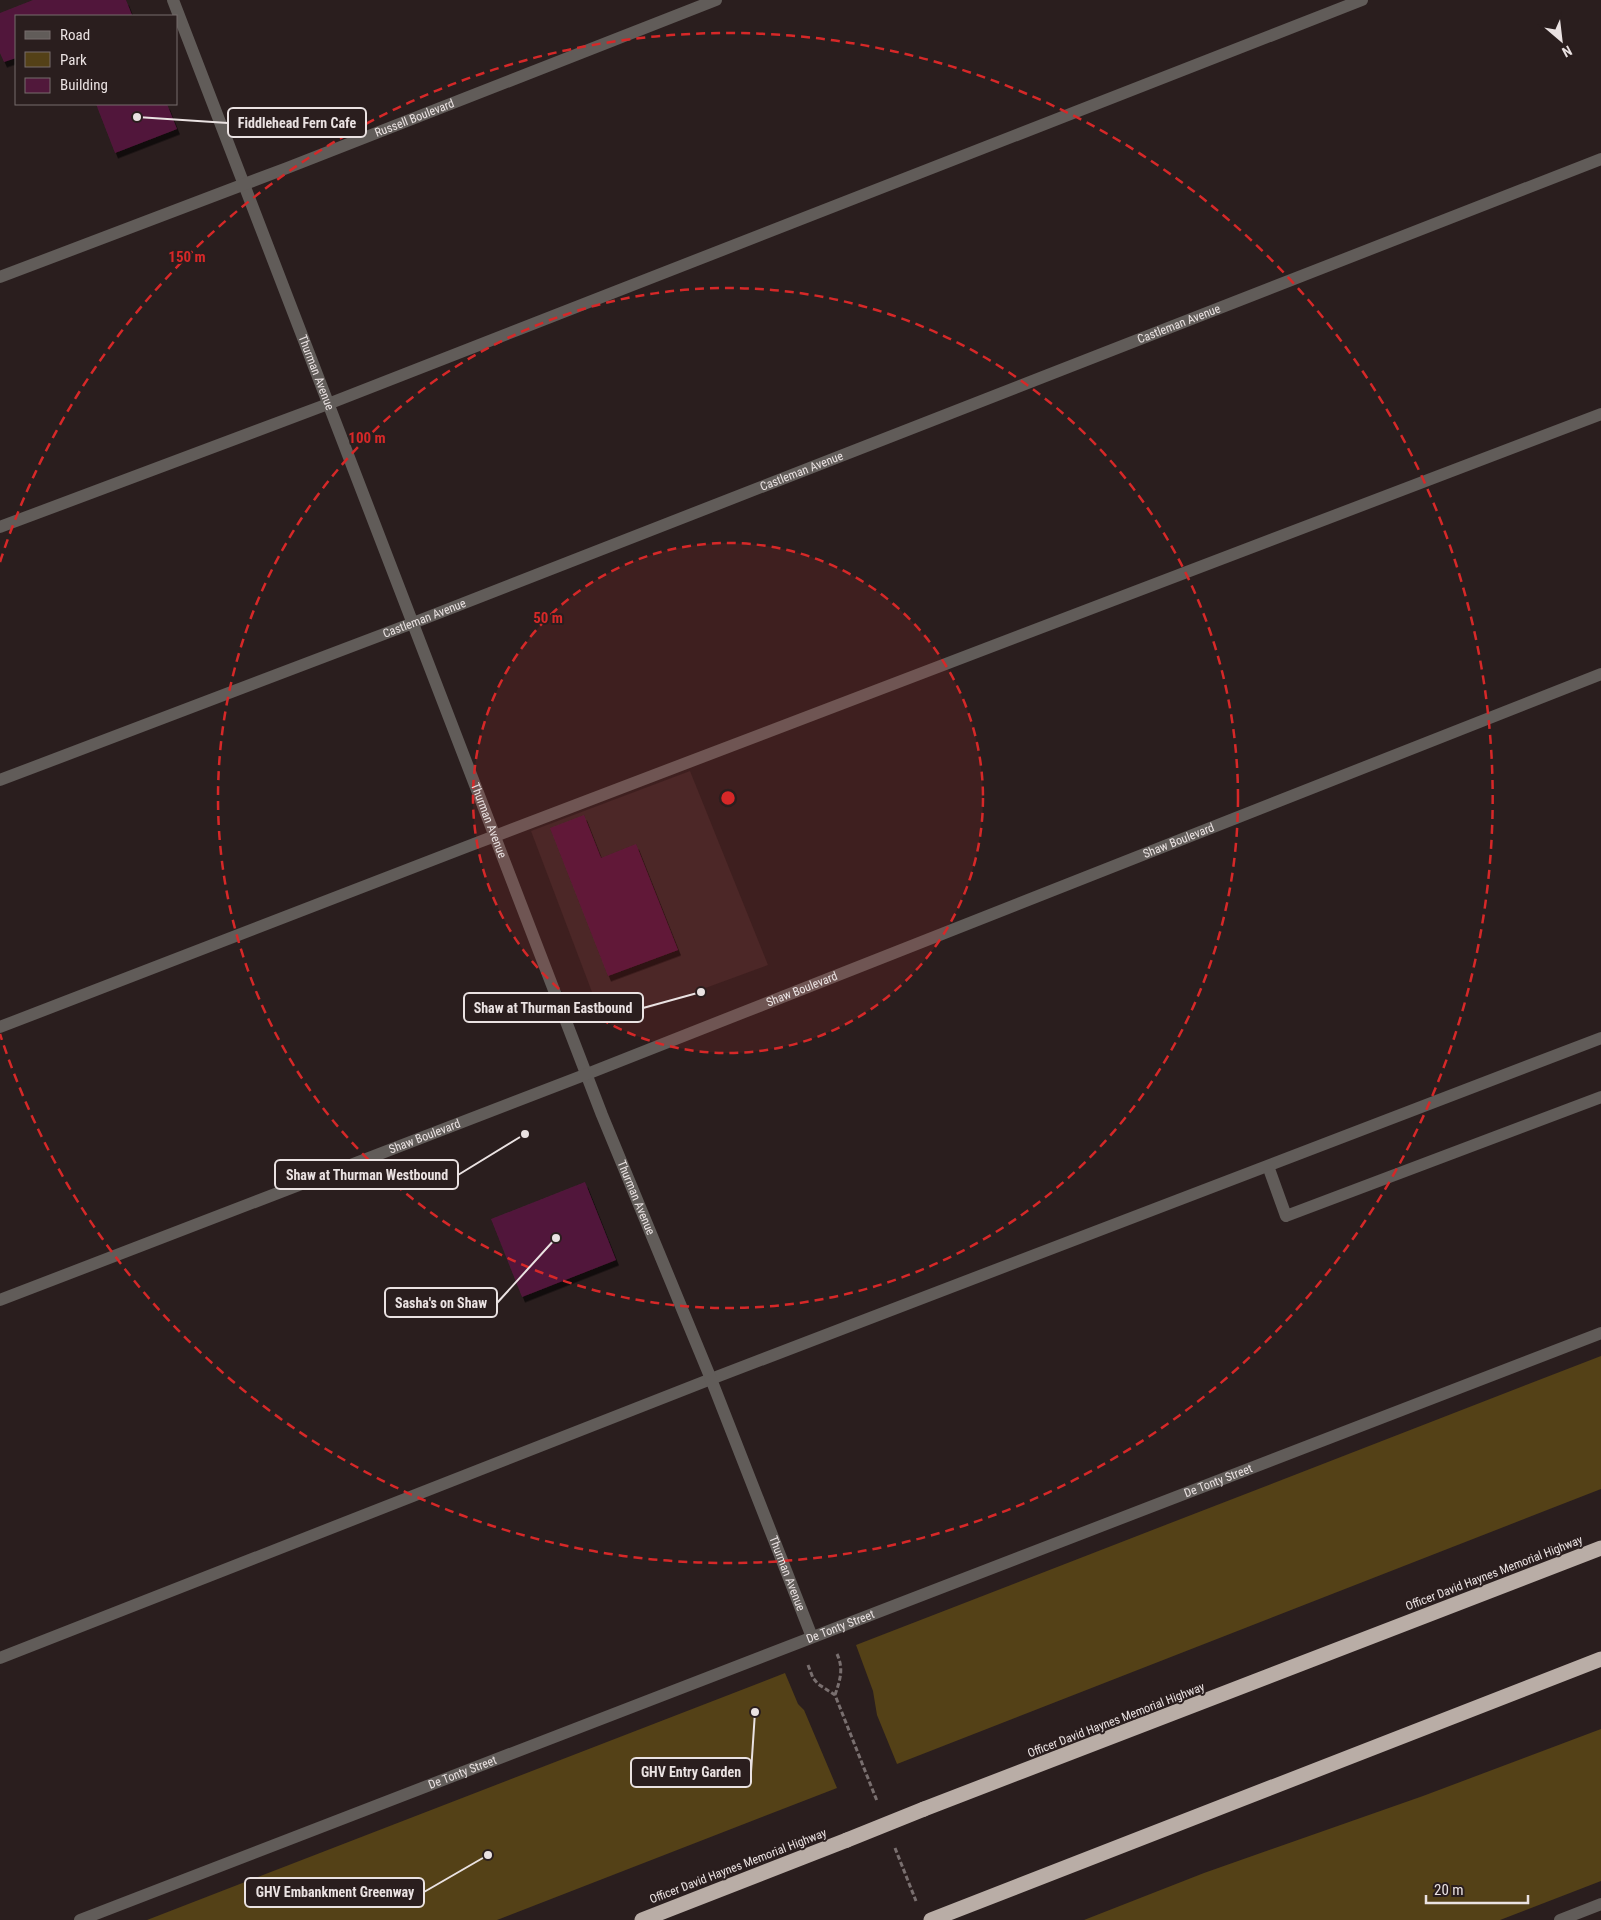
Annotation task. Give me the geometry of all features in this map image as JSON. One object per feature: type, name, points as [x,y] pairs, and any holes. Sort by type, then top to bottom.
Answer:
[{"type":"highway","name":"Officer David Haynes Memorial Highway","points":[[642,1920],[924,1809],[1601,1548]]},
{"type":"highway","points":[[931,1920],[1601,1659]]},
{"type":"street","name":"Thurman Avenue","points":[[173,0],[587,1074],[711,1379],[812,1637]]},
{"type":"street","name":"Russell Boulevard","points":[[0,277],[716,0]]},
{"type":"street","points":[[0,527],[328,404],[1362,0]]},
{"type":"street","name":"Castleman Avenue","points":[[0,780],[412,623],[1601,159]]},
{"type":"street","points":[[0,1027],[1601,414]]},
{"type":"street","name":"Shaw Boulevard","points":[[0,1300],[587,1074],[1601,674]]},
{"type":"street","points":[[0,1658],[711,1379],[1601,1038]]},
{"type":"street","points":[[1268,1166],[1286,1216],[1601,1097]]},
{"type":"street","name":"De Tonty Street","points":[[80,1920],[1601,1333]]},
{"type":"street","points":[[1560,1920],[1601,1904]]},
{"type":"path","points":[[812,1637],[832,1648],[838,1654],[842,1664],[842,1674],[836,1695],[818,1684],[813,1678],[807,1657],[812,1637]]},
{"type":"shaded area","points":[[690,771],[768,965],[621,1019],[606,1016],[595,1000],[531,831]]},
{"type":"green space","points":[[1601,1356],[1601,1489],[897,1764],[877,1715],[873,1691],[856,1645]]},
{"type":"green space","points":[[785,1673],[798,1704],[804,1710],[837,1788],[497,1920],[147,1920]]},
{"type":"green space","points":[[1601,1729],[1601,1881],[1500,1920],[1084,1920],[1204,1873],[1423,1796]]},
{"type":"building","points":[[33,0],[126,0],[132,15],[15,15],[15,58],[4,62],[0,53],[0,13]]},
{"type":"building","points":[[96,105],[167,105],[177,129],[115,153]]},
{"type":"building","points":[[584,815],[601,858],[636,844],[678,950],[608,976],[550,828]]},
{"type":"building","points":[[585,1182],[616,1260],[522,1297],[491,1219]]},
{"type":"place","name":"Fiddlehead Fern Cafe","points":[[137,117]]},
{"type":"place","name":"Shaw at Thurman Eastbound","points":[[701,992]]},
{"type":"place","name":"Shaw at Thurman Westbound","points":[[525,1134]]},
{"type":"place","name":"Sasha's on Shaw","points":[[556,1238]]},
{"type":"place","name":"GHV Entry Garden","points":[[755,1712]]},
{"type":"place","name":"GHV Embankment Greenway","points":[[488,1855]]}]
